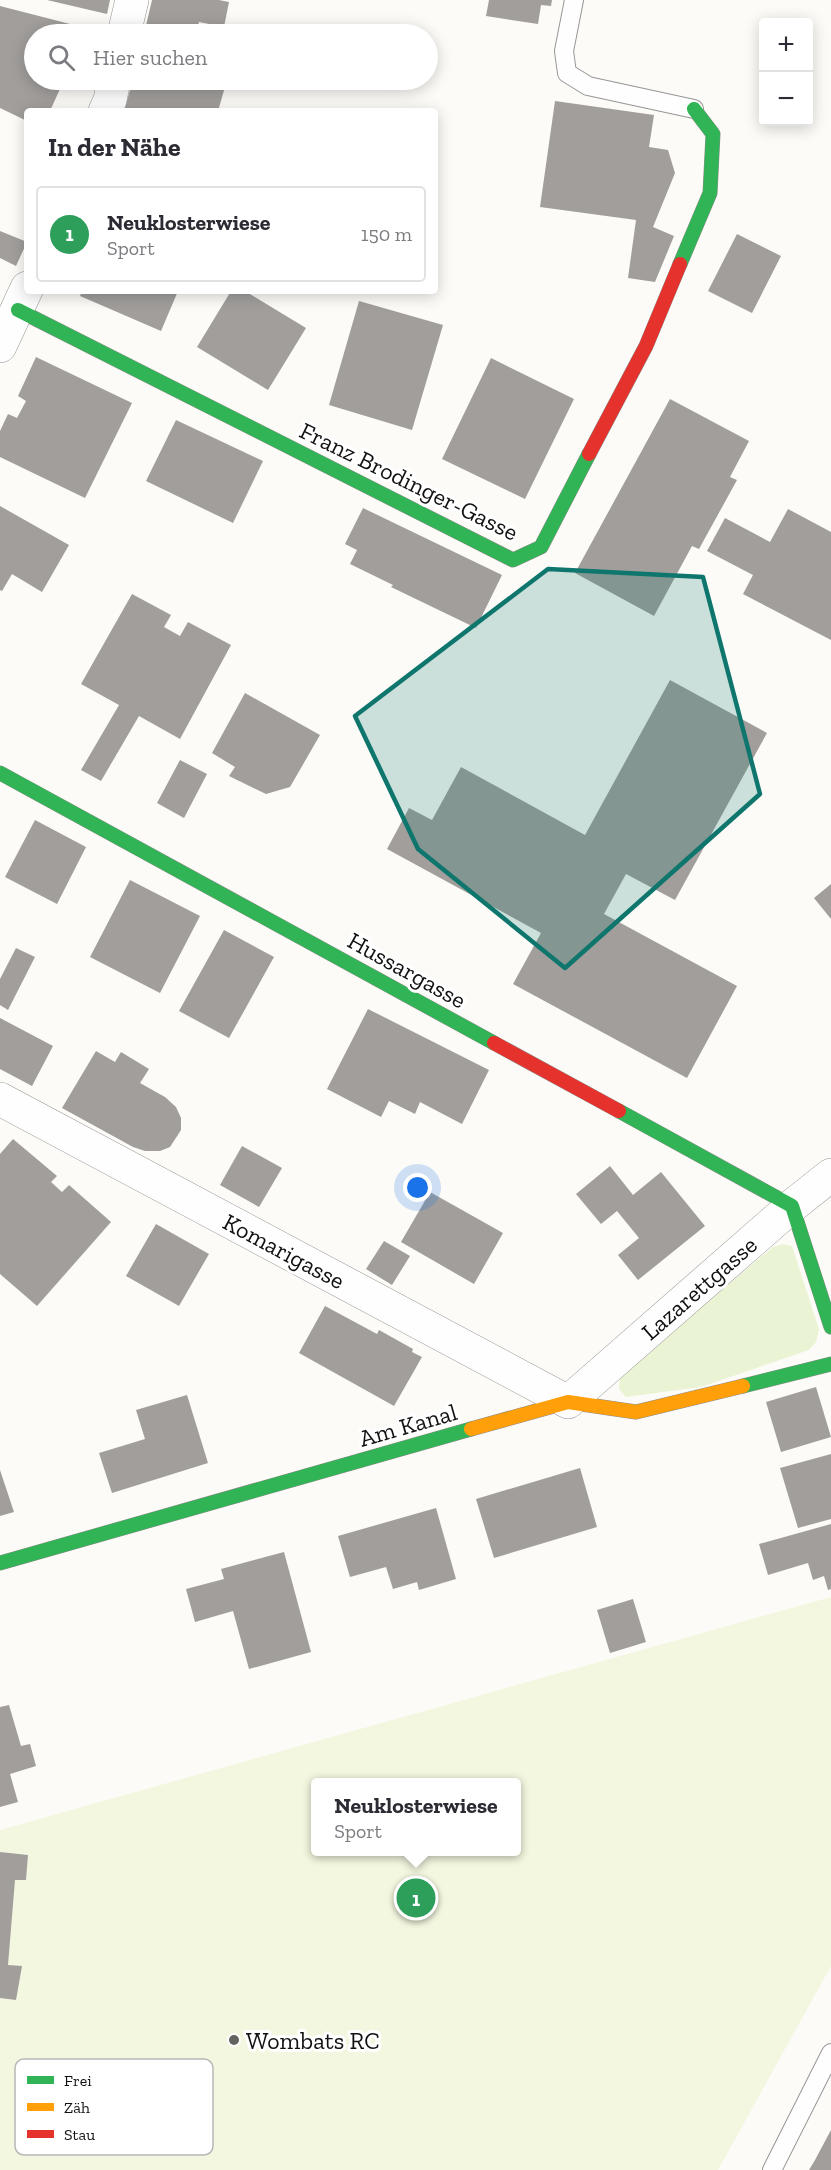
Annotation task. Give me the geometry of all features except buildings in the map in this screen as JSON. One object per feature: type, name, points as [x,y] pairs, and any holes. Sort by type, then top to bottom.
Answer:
[{"type":"street","points":[[126,24],[132,0]]},
{"type":"street","points":[[106,108],[112,90]]},
{"type":"street","name":"Franz Brodinger-Gasse","points":[[22,299],[513,560],[541,547],[646,346],[710,193],[713,134],[694,109]]},
{"type":"street","points":[[0,346],[22,299]]},
{"type":"street","name":"Hussargasse","points":[[0,773],[792,1206]]},
{"type":"street","name":"Komarigasse","points":[[0,1100],[568,1402]]},
{"type":"street","name":"Lazarettgasse","points":[[568,1402],[792,1206],[831,1175]]},
{"type":"street","points":[[792,1206],[831,1327]]},
{"type":"street","name":"Am Kanal","points":[[0,1563],[568,1402],[636,1412],[831,1364]]},
{"type":"lane","points":[[574,0],[564,51],[567,73],[588,86],[694,109]]},
{"type":"lane","points":[[772,2170],[831,2054]]},
{"type":"highlighted area","points":[[548,569],[703,577],[760,794],[565,968],[418,849],[355,716]]},
{"type":"green space","points":[[783,1244],[792,1246],[819,1329],[816,1342],[809,1350],[701,1387],[626,1397],[619,1389],[620,1378],[624,1372],[773,1247]]},
{"type":"green space","points":[[831,1597],[831,1966],[718,2170],[0,2170],[0,1830]]},
{"type":"traffic: fast","points":[[680,264],[710,193],[713,134],[694,109]]},
{"type":"traffic: fast","points":[[18,310],[513,560],[541,547],[589,454]]},
{"type":"traffic: fast","points":[[0,773],[494,1043]]},
{"type":"traffic: fast","points":[[619,1111],[792,1206],[831,1327]]},
{"type":"traffic: fast","points":[[743,1386],[831,1364]]},
{"type":"traffic: fast","points":[[0,1563],[471,1429]]},
{"type":"traffic: slow","points":[[471,1429],[568,1402],[636,1412],[743,1386]]},
{"type":"traffic: jam","points":[[589,454],[646,346],[680,264]]},
{"type":"traffic: jam","points":[[494,1043],[619,1111]]},
{"type":"place","name":"Neuklosterwiese","points":[[416,1898]]},
{"type":"place","name":"Wombats RC","points":[[234,2040]]}]
